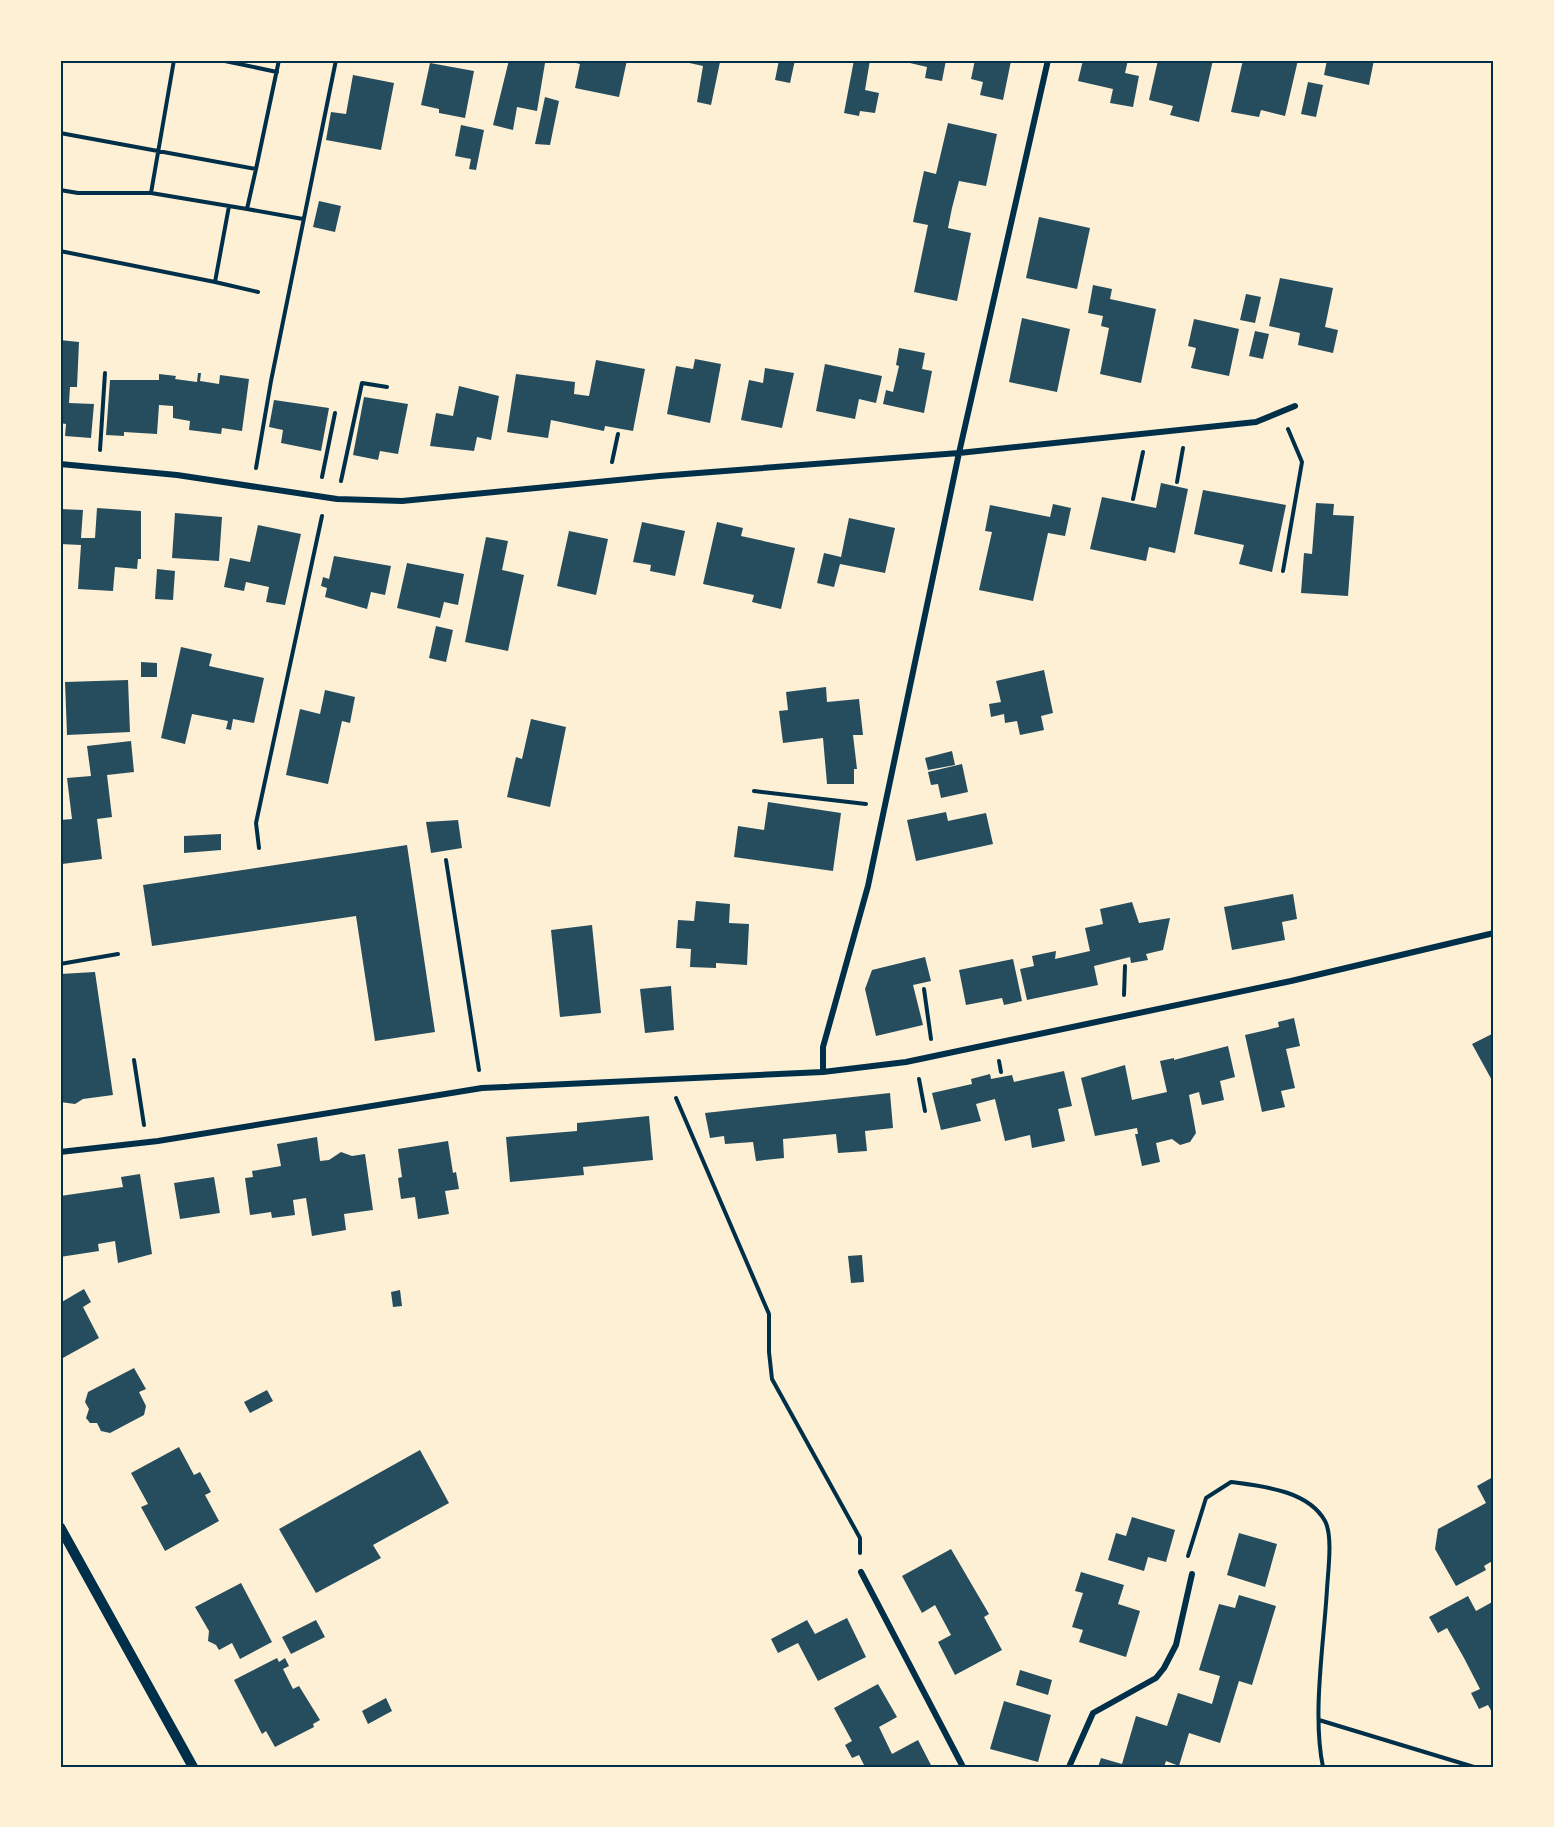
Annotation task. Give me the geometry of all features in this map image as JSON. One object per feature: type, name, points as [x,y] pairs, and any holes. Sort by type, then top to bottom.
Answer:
[{"type":"street","points":[[823,1072],[823,1047],[868,886],[959,453],[1048,60]]},
{"type":"street","points":[[60,464],[174,475],[326,498],[402,501],[959,453],[1146,434],[1256,422],[1295,406]]},
{"type":"street","points":[[60,1152],[158,1141],[482,1088],[823,1072],[915,1060],[1291,981],[1494,933]]},
{"type":"street","points":[[60,1527],[193,1767]]},
{"type":"street","points":[[861,1572],[963,1767]]},
{"type":"street","points":[[1070,1767],[1092,1713],[1156,1678],[1164,1668],[1176,1645],[1192,1574]]},
{"type":"path","points":[[150,193],[174,60]]},
{"type":"path","points":[[220,60],[277,72]]},
{"type":"path","points":[[247,209],[279,60]]},
{"type":"path","points":[[258,454],[336,60]]},
{"type":"path","points":[[60,133],[256,169]]},
{"type":"path","points":[[60,190],[78,193],[150,193],[303,219]]},
{"type":"path","points":[[215,282],[229,206]]},
{"type":"path","points":[[60,251],[258,292]]},
{"type":"path","points":[[99,468],[105,373]]},
{"type":"path","points":[[337,499],[362,383],[387,387]]},
{"type":"path","points":[[1280,412],[1302,462],[1283,571]]},
{"type":"path","points":[[318,496],[335,413]]},
{"type":"path","points":[[1177,482],[1184,452],[1182,429]]},
{"type":"path","points":[[615,481],[612,464],[618,434]]},
{"type":"path","points":[[1133,499],[1146,434]]},
{"type":"path","points":[[259,848],[256,823],[326,498]]},
{"type":"path","points":[[754,791],[885,806]]},
{"type":"path","points":[[446,860],[482,1088]]},
{"type":"path","points":[[60,964],[118,954]]},
{"type":"path","points":[[1125,966],[1124,994],[1129,1015]]},
{"type":"path","points":[[924,989],[933,1057]]},
{"type":"path","points":[[134,1060],[142,1102]]},
{"type":"path","points":[[915,1060],[925,1111]]},
{"type":"path","points":[[669,1081],[769,1314],[772,1379],[860,1538],[861,1572]]},
{"type":"path","points":[[1192,1574],[1185,1569],[1206,1498],[1231,1482],[1270,1487],[1309,1503],[1325,1521],[1329,1552],[1320,1720],[1323,1767]]},
{"type":"path","points":[[1320,1720],[1474,1767]]},
{"type":"building","points":[[509,60],[545,63],[537,111],[517,107],[513,130],[493,125]]},
{"type":"building","points":[[627,60],[619,97],[575,88],[580,64],[568,61]]},
{"type":"building","points":[[676,60],[720,62],[711,105],[697,102],[703,66]]},
{"type":"building","points":[[779,60],[795,60],[790,83],[775,80]]},
{"type":"building","points":[[854,60],[870,60],[865,90],[879,93],[875,113],[860,111],[859,116],[844,113]]},
{"type":"building","points":[[897,60],[946,60],[942,81],[925,78],[927,67]]},
{"type":"building","points":[[975,60],[1011,61],[1003,100],[980,95],[983,82],[971,79]]},
{"type":"building","points":[[1083,60],[1128,60],[1125,73],[1139,76],[1133,107],[1110,103],[1113,89],[1078,81]]},
{"type":"building","points":[[1158,60],[1213,60],[1199,122],[1170,115],[1173,106],[1149,100]]},
{"type":"building","points":[[1243,60],[1298,60],[1285,116],[1261,110],[1259,117],[1231,112]]},
{"type":"building","points":[[1327,60],[1374,60],[1369,85],[1324,75]]},
{"type":"building","points":[[430,63],[474,71],[465,118],[439,113],[439,109],[421,105]]},
{"type":"building","points":[[353,75],[394,83],[381,150],[326,140],[331,112],[346,114]]},
{"type":"building","points":[[1308,82],[1323,85],[1316,117],[1301,114]]},
{"type":"building","points":[[545,97],[559,101],[550,145],[535,144]]},
{"type":"building","points":[[948,123],[997,134],[986,186],[959,181],[952,208],[948,228],[971,233],[957,301],[914,292],[928,225],[913,222],[915,212],[924,171],[936,174]]},
{"type":"building","points":[[461,125],[484,130],[476,170],[469,169],[471,159],[455,156]]},
{"type":"building","points":[[319,201],[341,206],[335,232],[313,227]]},
{"type":"building","points":[[1039,217],[1090,228],[1077,289],[1026,278]]},
{"type":"building","points":[[1280,278],[1333,288],[1325,327],[1338,330],[1333,353],[1298,345],[1300,333],[1269,326]]},
{"type":"building","points":[[1093,285],[1112,289],[1110,299],[1156,309],[1141,383],[1100,374],[1109,328],[1101,326],[1103,316],[1088,313]]},
{"type":"building","points":[[1246,294],[1261,297],[1255,323],[1240,320]]},
{"type":"building","points":[[1022,318],[1070,329],[1057,392],[1009,382]]},
{"type":"building","points":[[1194,319],[1239,329],[1229,376],[1191,368],[1196,348],[1188,346]]},
{"type":"building","points":[[1255,331],[1269,334],[1263,359],[1249,356]]},
{"type":"building","points":[[60,340],[79,342],[77,387],[70,387],[69,403],[94,404],[91,438],[65,436],[66,424],[60,423]]},
{"type":"building","points":[[899,348],[925,353],[922,369],[932,371],[924,413],[883,404],[886,390],[893,392],[899,366],[896,365]]},
{"type":"building","points":[[695,359],[721,364],[710,423],[667,414],[676,366],[693,369]]},
{"type":"building","points":[[596,360],[645,369],[633,431],[605,426],[604,431],[551,420],[548,438],[507,432],[516,374],[575,382],[574,394],[589,396]]},
{"type":"building","points":[[825,364],[882,376],[876,403],[859,399],[855,419],[816,411]]},
{"type":"building","points":[[765,368],[794,373],[782,428],[741,420],[749,380],[763,383]]},
{"type":"building","points":[[198,373],[201,373],[200,381],[219,384],[220,375],[249,379],[242,431],[222,428],[221,434],[189,430],[190,421],[173,418],[173,406],[159,405],[157,434],[124,432],[124,436],[106,435],[110,380],[159,380],[159,374],[197,382]]},
{"type":"building","points":[[459,386],[499,396],[491,440],[477,437],[474,451],[430,446],[436,413],[453,416]]},
{"type":"building","points":[[364,397],[408,404],[398,454],[380,451],[378,460],[353,455]]},
{"type":"building","points":[[274,400],[329,408],[321,451],[281,443],[283,430],[269,427]]},
{"type":"building","points":[[1161,483],[1188,489],[1175,553],[1149,547],[1146,561],[1090,549],[1102,497],[1156,508]]},
{"type":"building","points":[[1203,490],[1286,505],[1272,572],[1239,564],[1244,545],[1194,534]]},
{"type":"building","points":[[1316,503],[1334,504],[1333,515],[1354,516],[1348,596],[1301,593],[1304,553],[1312,554]]},
{"type":"building","points":[[1053,504],[1071,508],[1065,536],[1048,533],[1033,601],[979,590],[992,532],[985,531],[990,505],[1050,517]]},
{"type":"building","points":[[97,508],[141,511],[141,559],[138,559],[137,569],[115,567],[113,591],[78,589],[81,545],[60,544],[60,509],[83,510],[81,538],[95,538]]},
{"type":"building","points":[[175,513],[222,517],[219,561],[172,558]]},
{"type":"building","points":[[849,518],[895,528],[885,573],[840,564],[834,587],[817,583],[824,553],[841,557]]},
{"type":"building","points":[[642,522],[685,531],[675,576],[650,571],[651,565],[633,562]]},
{"type":"building","points":[[717,522],[743,528],[741,536],[795,548],[781,609],[752,602],[754,595],[703,584]]},
{"type":"building","points":[[258,525],[301,534],[285,605],[266,602],[269,587],[246,582],[244,591],[224,587],[230,558],[250,562]]},
{"type":"building","points":[[569,531],[608,539],[596,595],[557,586]]},
{"type":"building","points":[[486,537],[508,541],[502,570],[524,575],[508,651],[465,642]]},
{"type":"building","points":[[334,556],[391,566],[385,595],[371,592],[367,609],[325,597],[327,588],[321,586],[323,577],[329,579]]},
{"type":"building","points":[[407,563],[464,574],[458,605],[444,602],[440,618],[397,608]]},
{"type":"building","points":[[157,569],[175,571],[173,600],[155,599]]},
{"type":"building","points":[[436,626],[453,630],[446,662],[429,658]]},
{"type":"building","points":[[181,647],[212,654],[209,666],[264,678],[254,723],[233,719],[231,730],[226,729],[228,721],[192,714],[185,744],[161,738]]},
{"type":"building","points":[[141,662],[157,663],[157,677],[141,677]]},
{"type":"building","points":[[1044,670],[1053,713],[1041,716],[1044,730],[1020,735],[1017,721],[1005,723],[1004,714],[991,717],[989,704],[1001,702],[996,681]]},
{"type":"building","points":[[128,680],[130,732],[67,735],[65,682]]},
{"type":"building","points":[[826,687],[827,702],[859,699],[863,735],[853,735],[857,769],[854,769],[854,784],[827,784],[823,738],[783,743],[779,711],[788,710],[786,692]]},
{"type":"building","points":[[325,690],[355,697],[350,723],[342,721],[328,784],[286,775],[300,709],[320,714]]},
{"type":"building","points":[[531,719],[566,727],[550,807],[507,797],[516,757],[522,759]]},
{"type":"building","points":[[131,741],[134,772],[107,775],[112,817],[97,819],[102,859],[62,864],[60,820],[72,819],[67,778],[91,776],[87,746]]},
{"type":"building","points":[[952,751],[955,765],[928,770],[925,758]]},
{"type":"building","points":[[962,764],[968,792],[941,798],[938,784],[931,785],[928,772]]},
{"type":"building","points":[[768,802],[841,813],[833,871],[734,857],[738,826],[764,830]]},
{"type":"building","points":[[946,812],[948,821],[986,813],[993,844],[916,861],[907,820]]},
{"type":"building","points":[[458,820],[462,848],[431,853],[426,822]]},
{"type":"building","points":[[221,834],[221,850],[184,853],[184,836]]},
{"type":"building","points":[[407,845],[435,1032],[375,1041],[356,916],[152,946],[143,885]]},
{"type":"building","points":[[1293,894],[1297,919],[1282,922],[1285,940],[1232,950],[1224,907]]},
{"type":"building","points":[[696,901],[730,904],[729,923],[749,924],[747,965],[716,963],[716,968],[690,967],[691,949],[676,948],[678,920],[694,921]]},
{"type":"building","points":[[1132,902],[1139,923],[1170,918],[1163,950],[1146,954],[1148,960],[1131,963],[1130,957],[1094,966],[1098,985],[1027,1000],[1020,969],[1034,966],[1032,956],[1056,951],[1055,959],[1090,951],[1085,928],[1103,924],[1100,909]]},
{"type":"building","points":[[592,925],[601,1013],[560,1017],[551,930]]},
{"type":"building","points":[[925,957],[931,981],[913,985],[923,1025],[876,1036],[865,989],[872,970]]},
{"type":"building","points":[[1013,959],[1022,1001],[1004,1005],[1002,998],[966,1005],[959,970]]},
{"type":"building","points":[[95,972],[113,1095],[83,1099],[75,1104],[60,1102],[60,974]]},
{"type":"building","points":[[671,986],[674,1030],[645,1033],[640,989]]},
{"type":"building","points":[[1294,1018],[1300,1046],[1286,1049],[1295,1088],[1281,1091],[1285,1107],[1262,1112],[1245,1035],[1279,1027],[1278,1022]]},
{"type":"building","points":[[1494,1033],[1494,1084],[1472,1044]]},
{"type":"building","points":[[1228,1046],[1235,1077],[1220,1081],[1224,1100],[1202,1105],[1199,1092],[1189,1095],[1196,1133],[1190,1142],[1180,1145],[1172,1139],[1156,1143],[1160,1162],[1142,1166],[1135,1134],[1138,1134],[1137,1128],[1095,1136],[1081,1078],[1125,1065],[1132,1100],[1167,1092],[1160,1061],[1174,1058],[1174,1060]]},
{"type":"building","points":[[1064,1071],[1072,1106],[1058,1109],[1065,1141],[1032,1148],[1030,1135],[1005,1141],[995,1099],[976,1104],[981,1121],[941,1130],[932,1093],[972,1084],[971,1079],[990,1074],[991,1079],[1012,1075],[1014,1082]]},
{"type":"building","points":[[890,1093],[893,1128],[865,1131],[867,1151],[838,1153],[836,1134],[783,1139],[784,1158],[756,1161],[753,1142],[725,1144],[724,1136],[710,1138],[705,1113]]},
{"type":"building","points":[[649,1116],[653,1160],[583,1167],[584,1175],[510,1182],[506,1137],[577,1131],[577,1123]]},
{"type":"building","points":[[317,1137],[320,1161],[329,1160],[341,1152],[352,1156],[365,1154],[373,1210],[344,1214],[346,1230],[312,1236],[306,1198],[293,1200],[295,1215],[272,1218],[271,1212],[250,1215],[245,1178],[253,1177],[252,1171],[281,1166],[277,1144]]},
{"type":"building","points":[[448,1141],[453,1173],[456,1172],[459,1189],[445,1191],[449,1214],[418,1219],[415,1197],[401,1199],[398,1178],[402,1177],[398,1149]]},
{"type":"building","points":[[140,1174],[152,1254],[118,1263],[115,1241],[98,1244],[99,1251],[60,1257],[60,1196],[123,1187],[121,1177]]},
{"type":"building","points":[[214,1177],[220,1213],[180,1219],[174,1183]]},
{"type":"building","points":[[862,1255],[864,1282],[851,1283],[848,1256]]},
{"type":"building","points":[[84,1289],[91,1302],[83,1307],[99,1338],[61,1359],[60,1303]]},
{"type":"building","points":[[400,1290],[402,1306],[393,1307],[391,1292]]},
{"type":"building","points":[[134,1368],[146,1389],[139,1392],[146,1406],[144,1415],[110,1433],[101,1431],[97,1423],[90,1423],[86,1418],[89,1409],[85,1402],[88,1392]]},
{"type":"building","points":[[267,1390],[273,1401],[250,1413],[244,1402]]},
{"type":"building","points":[[179,1447],[194,1475],[200,1472],[211,1492],[205,1495],[219,1521],[165,1551],[141,1507],[148,1504],[131,1473]]},
{"type":"building","points":[[420,1450],[449,1503],[373,1545],[381,1558],[316,1593],[279,1529]]},
{"type":"building","points":[[1493,1477],[1494,1560],[1484,1566],[1486,1570],[1456,1586],[1435,1549],[1438,1529],[1486,1503],[1477,1486]]},
{"type":"building","points":[[1132,1517],[1175,1530],[1166,1562],[1148,1557],[1144,1571],[1108,1560],[1116,1533],[1126,1536]]},
{"type":"building","points":[[1239,1533],[1277,1544],[1265,1587],[1227,1575]]},
{"type":"building","points":[[951,1549],[989,1614],[984,1617],[1002,1650],[955,1675],[938,1642],[951,1635],[935,1605],[922,1613],[902,1576]]},
{"type":"building","points":[[1081,1572],[1124,1585],[1118,1604],[1140,1611],[1126,1657],[1079,1642],[1083,1630],[1072,1627],[1083,1593],[1075,1591]]},
{"type":"building","points":[[241,1583],[272,1642],[240,1659],[232,1643],[219,1650],[216,1645],[208,1641],[209,1631],[195,1607]]},
{"type":"building","points":[[1239,1595],[1276,1606],[1252,1685],[1239,1681],[1220,1743],[1189,1733],[1179,1766],[1166,1761],[1164,1767],[1098,1767],[1101,1758],[1122,1764],[1136,1716],[1167,1726],[1178,1693],[1212,1704],[1220,1676],[1199,1670],[1219,1604],[1235,1608]]},
{"type":"building","points":[[1468,1596],[1476,1611],[1494,1601],[1494,1716],[1488,1705],[1479,1709],[1471,1693],[1480,1689],[1447,1628],[1438,1633],[1429,1617]]},
{"type":"building","points":[[847,1618],[866,1657],[818,1681],[798,1643],[778,1653],[771,1639],[807,1620],[815,1634]]},
{"type":"building","points":[[316,1620],[325,1637],[291,1654],[282,1637]]},
{"type":"building","points":[[277,1658],[279,1662],[285,1658],[289,1666],[283,1669],[293,1689],[299,1686],[320,1720],[313,1724],[314,1727],[275,1747],[266,1731],[262,1734],[234,1680]]},
{"type":"building","points":[[1020,1670],[1052,1680],[1048,1695],[1016,1685]]},
{"type":"building","points":[[878,1684],[897,1717],[879,1727],[892,1754],[918,1740],[932,1767],[865,1767],[859,1755],[852,1758],[845,1745],[852,1741],[834,1708]]},
{"type":"building","points":[[386,1698],[392,1711],[368,1724],[362,1711]]},
{"type":"building","points":[[1004,1701],[1051,1715],[1038,1762],[990,1749]]}]
